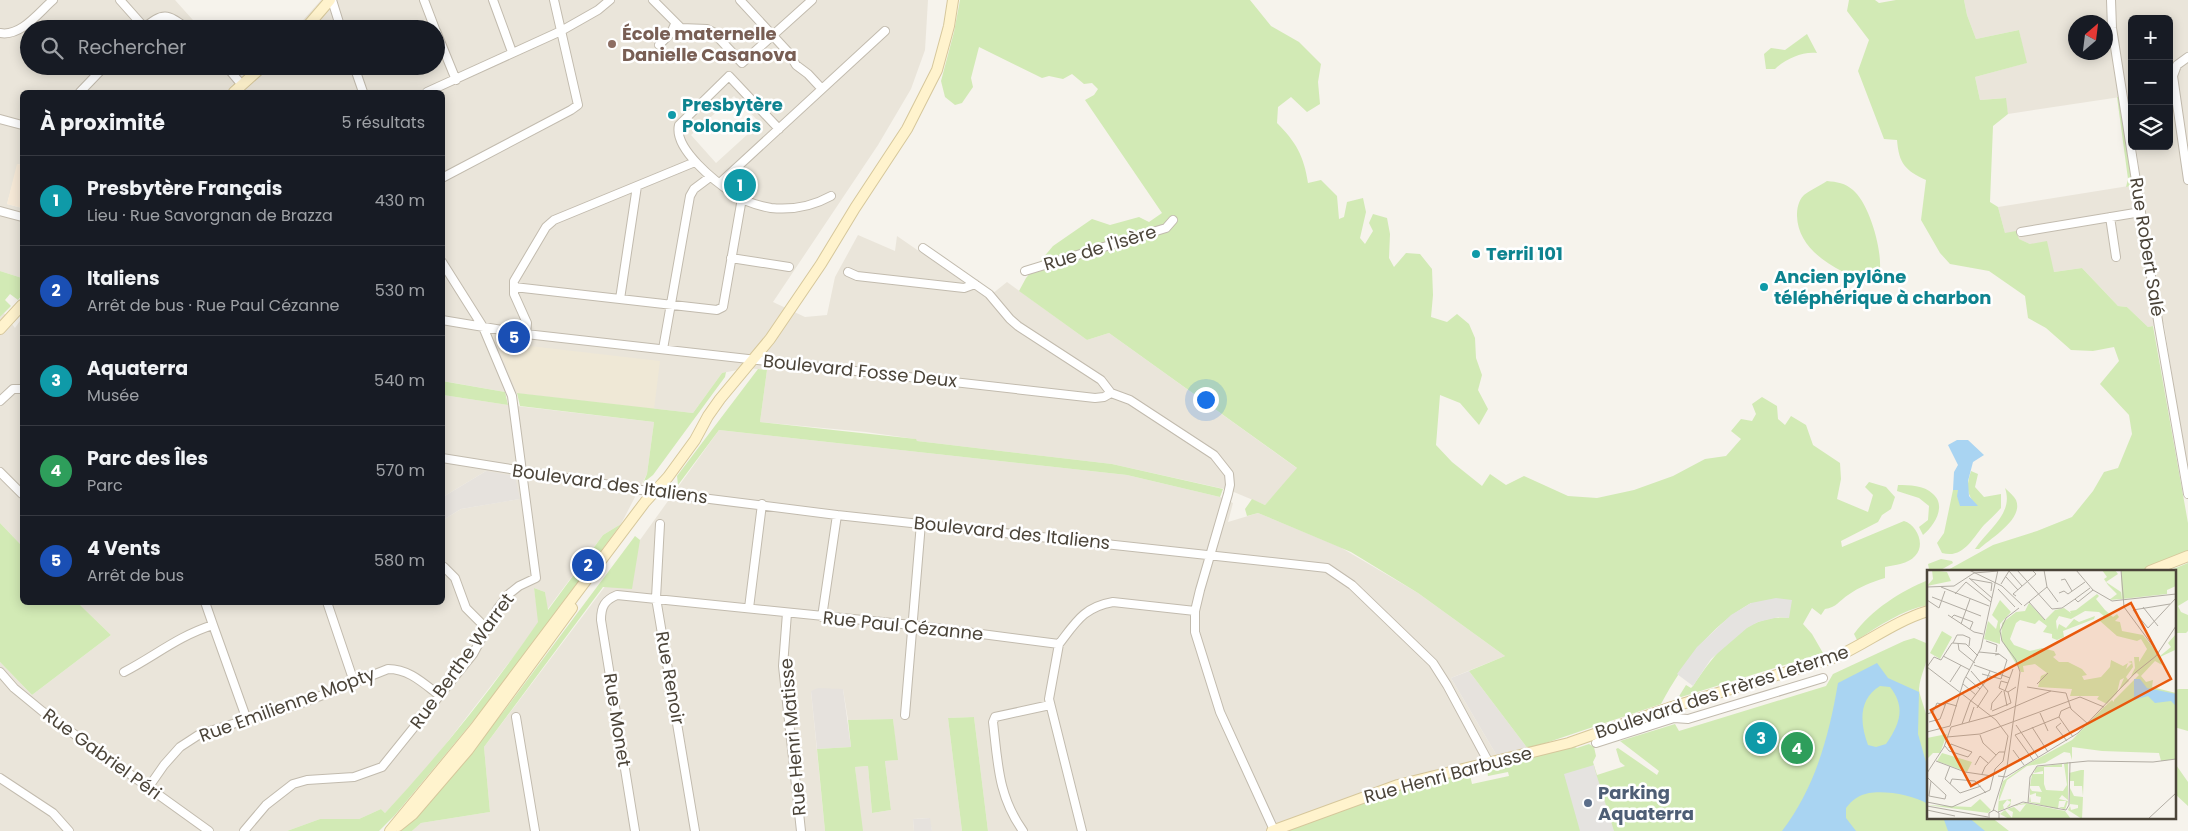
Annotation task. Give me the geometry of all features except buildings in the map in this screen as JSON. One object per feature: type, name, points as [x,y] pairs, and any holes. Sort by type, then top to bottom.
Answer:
[{"type":"main road","points":[[313,20],[331,0]]},
{"type":"main road","points":[[391,831],[475,728],[654,492],[673,470],[695,440],[708,416],[770,339],[821,264],[917,113],[942,57],[953,0]]},
{"type":"main road","points":[[236,90],[253,75]]},
{"type":"main road","points":[[0,329],[20,309]]},
{"type":"main road","points":[[2153,570],[2188,556]]},
{"type":"main road","name":"Boulevard des Frères Leterme","points":[[1569,743],[1672,708],[1836,657],[1911,617],[1927,611]]},
{"type":"main road","name":"Rue Henri Barbusse","points":[[1273,831],[1398,785],[1569,743]]},
{"type":"street","points":[[30,20],[53,0]]},
{"type":"street","points":[[120,0],[137,20]]},
{"type":"street","points":[[331,0],[338,20]]},
{"type":"street","points":[[424,0],[432,20]]},
{"type":"street","points":[[493,0],[512,52]]},
{"type":"street","points":[[445,176],[578,105],[554,0]]},
{"type":"street","points":[[432,90],[561,31],[598,10],[610,0]]},
{"type":"street","points":[[653,0],[675,24],[686,29],[706,29],[713,32],[742,63],[812,0]]},
{"type":"street","points":[[740,0],[788,52],[796,65],[808,74],[822,89]]},
{"type":"street","name":"Rue Robert Salé","points":[[2111,0],[2112,28],[2163,351],[2188,494]]},
{"type":"street","points":[[154,20],[164,15],[176,20]]},
{"type":"street","points":[[658,45],[671,33],[675,24]]},
{"type":"street","points":[[0,33],[11,33],[20,29]]},
{"type":"street","points":[[721,182],[885,30]]},
{"type":"street","points":[[445,52],[456,80]]},
{"type":"street","points":[[2188,57],[2177,65],[2173,76],[2188,180]]},
{"type":"street","points":[[82,90],[96,75]]},
{"type":"street","points":[[234,75],[242,85]]},
{"type":"street","points":[[357,75],[363,90]]},
{"type":"street","points":[[779,129],[729,76],[678,126],[681,141],[694,162],[710,177],[721,182],[742,198],[764,206],[781,208],[818,203],[830,196]]},
{"type":"street","points":[[0,119],[20,124]]},
{"type":"street","points":[[526,334],[527,323],[514,294],[514,281],[546,227],[554,220],[694,162]]},
{"type":"street","points":[[663,348],[690,196],[694,189],[710,177]]},
{"type":"street","points":[[620,299],[637,186]]},
{"type":"street","points":[[514,287],[717,310],[723,307],[742,198]]},
{"type":"street","points":[[0,211],[20,216]]},
{"type":"street","points":[[2021,232],[2142,212]]},
{"type":"street","points":[[2110,217],[2116,257]]},
{"type":"street","name":"Rue de l'Isère","points":[[1024,271],[1166,228],[1173,220]]},
{"type":"street","points":[[923,248],[992,297],[1018,326],[1101,380],[1111,393],[1130,400],[1214,455],[1229,474],[1230,485],[1228,494],[1195,611],[1195,632],[1220,712],[1273,831]]},
{"type":"street","points":[[731,258],[789,267]]},
{"type":"street","points":[[445,267],[483,328],[512,396],[522,471]]},
{"type":"street","points":[[848,272],[857,276],[964,288],[975,284]]},
{"type":"street","name":"Boulevard Fosse Deux","points":[[445,321],[526,334],[1095,398],[1104,397],[1111,393]]},
{"type":"street","points":[[0,401],[13,389],[20,388]]},
{"type":"street","name":"Boulevard des Italiens","points":[[445,458],[654,492],[838,515],[1327,568],[1344,578],[1432,663],[1456,701],[1489,763]]},
{"type":"street","name":"Rue Berthe Warret","points":[[244,831],[266,805],[293,784],[307,780],[354,777],[382,767],[473,654],[498,608],[509,594],[519,586],[536,578],[522,471]]},
{"type":"street","points":[[0,472],[20,492]]},
{"type":"street","points":[[749,608],[762,504]]},
{"type":"street","points":[[822,617],[838,515]]},
{"type":"street","points":[[904,715],[921,523]]},
{"type":"street","name":"Rue Renoir","points":[[660,524],[656,598],[695,831]]},
{"type":"street","points":[[445,568],[455,578],[466,608],[487,629]]},
{"type":"street","name":"Rue Paul Cézanne","points":[[601,609],[608,599],[617,595],[912,625],[1059,644]]},
{"type":"street","points":[[1082,831],[1049,700],[1059,644],[1081,616],[1091,608],[1101,604],[1113,602],[1195,611]]},
{"type":"street","points":[[206,605],[247,720]]},
{"type":"street","points":[[328,605],[354,682]]},
{"type":"street","name":"Rue Monet","points":[[601,609],[600,620],[635,831]]},
{"type":"street","name":"Rue Henri Matisse","points":[[787,613],[783,666],[801,831]]},
{"type":"street","points":[[124,672],[173,641],[192,631],[213,625]]},
{"type":"street","name":"Rue Emilienne Mopty","points":[[148,788],[164,765],[180,747],[200,734],[305,702],[388,669],[401,669],[440,696]]},
{"type":"street","name":"Rue Gabriel Péri","points":[[0,672],[14,688],[42,711],[209,831]]},
{"type":"street","points":[[1596,743],[1674,718],[1688,719],[1823,678]]},
{"type":"street","points":[[1023,831],[1015,821],[1001,787],[993,722],[995,717],[1050,705]]},
{"type":"street","points":[[516,717],[535,831]]},
{"type":"street","points":[[0,778],[53,813],[69,831]]},
{"type":"shaded area","points":[[0,0],[175,0],[193,20],[20,20],[20,75],[445,75],[445,20],[303,20],[321,0],[928,0],[925,50],[911,89],[878,145],[773,302],[805,317],[827,315],[835,277],[858,235],[895,251],[897,236],[987,298],[1007,282],[1087,340],[1109,333],[1298,469],[1265,505],[1229,490],[1112,464],[917,441],[915,439],[866,432],[760,422],[767,370],[748,368],[722,373],[693,413],[505,392],[445,381],[445,90],[20,90],[20,164],[18,164],[7,204],[20,207],[20,277],[0,271]],"holes":[[[734,96],[760,123],[716,163],[691,135]]]},
{"type":"shaded area","points":[[1964,0],[2188,0],[2188,475],[2164,324],[2148,327],[2127,307],[2118,306],[2082,268],[2054,272],[2030,244],[2005,233],[1998,207],[2141,184],[2137,150],[2173,150],[2173,15],[2128,15],[2128,101],[2127,96],[2008,114],[2005,98],[1980,100],[1975,77],[2026,63],[2019,30],[1976,39],[1967,15]]},
{"type":"shaded area","points":[[17,164],[20,165],[20,207],[7,204]]},
{"type":"shaded area","points":[[4,313],[15,328],[20,321],[20,544],[0,523],[0,317]]},
{"type":"shaded area","points":[[496,342],[660,361],[654,409],[517,393]]},
{"type":"shaded area","points":[[445,395],[508,405],[654,422],[647,474],[621,524],[603,535],[547,610],[545,592],[534,588],[539,622],[428,767],[385,813],[381,809],[359,819],[320,819],[287,831],[0,831],[0,662],[32,695],[111,635],[80,605],[445,605],[445,519],[461,509],[519,499],[486,471],[445,496]]},
{"type":"shaded area","points":[[719,430],[1127,475],[1220,497],[1233,503],[1228,522],[1258,513],[1340,547],[1418,593],[1505,656],[1451,678],[1497,756],[1272,831],[988,831],[974,717],[948,718],[962,831],[932,831],[929,818],[913,819],[914,831],[862,831],[855,767],[868,766],[872,813],[891,810],[885,761],[897,760],[893,719],[848,720],[843,689],[811,691],[825,831],[412,831],[421,823],[490,812],[484,747],[640,540]]},
{"type":"shaded area","points":[[486,471],[515,476],[520,499],[461,509],[445,519],[445,496]]},
{"type":"shaded area","points":[[1776,598],[1792,600],[1789,618],[1779,617],[1758,622],[1747,628],[1711,659],[1693,686],[1677,674],[1697,647],[1731,615],[1751,603]]},
{"type":"shaded area","points":[[1469,671],[1528,749],[1497,756],[1451,678]]},
{"type":"shaded area","points":[[818,688],[843,689],[851,747],[817,749],[811,691]]},
{"type":"shaded area","name":"Parking Aquaterra","points":[[1594,765],[1614,831],[1580,831],[1564,774]]},
{"type":"shaded area","points":[[930,818],[932,831],[914,831],[913,819]]},
{"type":"green space","points":[[960,0],[1250,0],[1271,26],[1299,42],[1321,64],[1318,82],[1320,104],[1307,112],[1291,97],[1278,107],[1277,123],[1298,150],[1308,183],[1321,180],[1337,196],[1339,219],[1344,217],[1347,202],[1363,198],[1366,212],[1360,238],[1365,244],[1373,231],[1369,223],[1373,214],[1387,218],[1390,234],[1389,258],[1394,267],[1406,253],[1420,254],[1432,269],[1433,295],[1431,317],[1447,322],[1457,314],[1469,324],[1475,338],[1476,358],[1482,375],[1478,390],[1488,409],[1479,425],[1460,403],[1440,395],[1436,445],[1452,462],[1482,486],[1490,474],[1506,485],[1524,476],[1568,496],[1597,498],[1634,490],[1673,476],[1705,459],[1726,456],[1741,439],[1731,431],[1741,419],[1752,421],[1756,414],[1752,404],[1762,397],[1777,406],[1778,419],[1785,425],[1791,416],[1806,425],[1813,445],[1840,463],[1841,479],[1837,499],[1868,512],[1873,495],[1865,487],[1869,482],[1886,487],[1895,497],[1891,509],[1882,515],[1878,522],[1841,541],[1842,547],[1904,521],[1909,523],[1916,531],[1920,541],[1918,552],[1909,561],[1885,567],[1885,578],[1857,590],[1835,605],[1825,609],[1821,615],[1812,608],[1803,624],[1812,634],[1823,653],[1678,698],[1686,685],[1691,688],[1721,649],[1745,629],[1773,618],[1789,618],[1751,603],[1722,623],[1710,634],[1679,674],[1661,704],[1528,749],[1469,671],[1505,656],[1418,593],[1351,552],[1258,513],[1247,516],[1245,509],[1252,499],[1265,505],[1297,468],[1109,333],[1087,340],[1019,291],[1026,278],[1053,246],[1092,219],[1110,225],[1139,217],[1149,222],[1162,213],[1085,100],[1094,95],[1098,89],[1092,83],[1084,84],[1072,74],[1063,79],[1049,76],[1042,78],[979,47],[971,78],[973,87],[962,103],[955,105],[945,97],[941,81]]},
{"type":"green space","points":[[1849,0],[1875,0],[1879,3],[1896,0],[1964,0],[1967,15],[1976,39],[2019,30],[2027,63],[1975,77],[1980,100],[2006,98],[2008,114],[1993,126],[1990,202],[1998,207],[2005,233],[2016,231],[2019,239],[2030,244],[2047,241],[2054,272],[2082,268],[2118,306],[2127,307],[2148,327],[2153,326],[2188,523],[2188,553],[2169,561],[2171,570],[1948,570],[1993,545],[2037,531],[2072,517],[2093,491],[2104,472],[2118,468],[2132,434],[2129,415],[2100,384],[2119,361],[2114,347],[2093,351],[2071,350],[2046,328],[2028,318],[2025,296],[1989,271],[1950,264],[1940,253],[1921,220],[1926,180],[1913,173],[1904,165],[1899,155],[1897,140],[1884,139],[1858,71],[1869,40],[1847,11]]},
{"type":"green space","points":[[1807,34],[1817,53],[1800,55],[1789,59],[1775,69],[1766,69],[1764,54],[1771,48],[1785,50]]},
{"type":"green space","points":[[2117,97],[2121,97],[2134,185],[2126,187],[2128,179]]},
{"type":"green space","points":[[1827,181],[1841,183],[1853,190],[1865,207],[1875,232],[1878,246],[1880,271],[1878,280],[1870,283],[1847,274],[1823,260],[1805,241],[1799,229],[1797,216],[1799,202],[1809,191]]},
{"type":"green space","points":[[0,271],[20,277],[20,298],[18,300],[10,294],[5,300],[11,306],[0,317]]},
{"type":"green space","points":[[758,369],[767,370],[760,422],[916,439],[917,441],[1112,464],[1223,489],[1220,497],[1127,475],[719,430],[678,485],[677,476]]},
{"type":"green space","points":[[726,372],[725,377],[653,475],[643,483],[647,474],[654,422],[520,406],[517,393],[693,413],[722,373]]},
{"type":"green space","points":[[445,382],[505,392],[508,405],[445,395]]},
{"type":"green space","points":[[1971,471],[1978,474],[1975,487],[1984,497],[2001,494],[2001,508],[1971,542],[1961,550],[1956,553],[1942,553],[1937,543],[1944,533],[1953,490],[1958,490],[1977,506],[1968,490]]},
{"type":"green space","points":[[1898,485],[1921,487],[1933,494],[1937,499],[1939,510],[1937,516],[1923,535],[1919,527],[1928,520],[1929,506],[1919,498],[1897,491]]},
{"type":"green space","points":[[2005,488],[2016,500],[2015,514],[1998,534],[1979,549],[1975,549],[2003,513],[2007,497]]},
{"type":"green space","points":[[0,523],[20,544],[20,605],[80,605],[111,635],[32,695],[0,662]]},
{"type":"green space","points":[[621,524],[489,702],[395,815],[379,831],[287,831],[320,819],[359,819],[381,809],[385,813],[465,720],[503,672],[538,622],[534,588],[545,592],[548,610],[603,535]]},
{"type":"green space","points":[[635,536],[640,540],[632,589],[603,587],[484,747],[490,812],[421,823],[412,831],[401,831],[437,793],[504,711]]},
{"type":"green space","points":[[1941,559],[1952,561],[1953,563],[1941,570],[1929,569],[1928,564]]},
{"type":"green space","points":[[2188,563],[2188,600],[2178,606],[2181,612],[2188,615],[2188,631],[2186,633],[2176,633],[2176,570],[2171,570]]},
{"type":"green space","points":[[1927,580],[1927,605],[1900,615],[1857,640],[1854,634],[1869,617],[1887,602]]},
{"type":"green space","points":[[1914,638],[1926,643],[1927,648],[1927,659],[1919,689],[1927,718],[1927,818],[1992,818],[2009,831],[1286,831],[1392,791],[1469,771],[1472,784],[1509,776],[1508,772],[1488,776],[1487,769],[1572,746],[1577,748],[1589,744],[1594,747],[1596,756],[1593,762],[1597,775],[1625,766],[1620,762],[1616,749],[1618,748],[1657,775],[1659,771],[1620,741],[1675,724],[1679,731],[1826,686],[1833,674]]},
{"type":"green space","points":[[2188,689],[2188,731],[2176,728],[2176,690]]},
{"type":"green space","points":[[974,717],[988,831],[962,831],[948,718]]},
{"type":"green space","points":[[893,719],[898,760],[885,761],[891,810],[872,813],[868,766],[855,767],[863,831],[825,831],[817,749],[851,747],[848,720]]},
{"type":"green space","points":[[2176,765],[2188,782],[2188,806],[2176,795]]},
{"type":"water","points":[[1957,440],[1968,440],[1984,455],[1973,462],[1968,481],[1969,496],[1978,506],[1960,506],[1957,496],[1958,490],[1953,490],[1954,472],[1958,465],[1948,445]]},
{"type":"water","points":[[1877,663],[1888,678],[1919,692],[1918,734],[1927,766],[1927,804],[1899,794],[1869,793],[1856,798],[1846,808],[1846,818],[1856,831],[1782,831],[1794,814],[1812,779],[1830,722],[1838,683]],"holes":[[[1880,686],[1890,687],[1895,694],[1899,709],[1898,722],[1895,729],[1886,744],[1876,747],[1868,745],[1862,721],[1864,705],[1873,691]]]},
{"type":"water","points":[[1943,818],[1969,818],[1985,831],[1948,831]]},
{"type":"place","name":"École maternelle Danielle Casanova","points":[[612,44]]},
{"type":"place","name":"Presbytère Polonais","points":[[672,115]]},
{"type":"place","name":"Presbytère Français","points":[[740,185]]},
{"type":"place","name":"Terril 101","points":[[1476,254]]},
{"type":"place","name":"Ancien pylône téléphérique à charbon","points":[[1764,287]]},
{"type":"place","name":"4 Vents","points":[[514,337]]},
{"type":"place","name":"Italiens","points":[[588,565]]},
{"type":"place","name":"Aquaterra","points":[[1761,738]]},
{"type":"place","name":"Parc des Îles","points":[[1797,748]]},
{"type":"place","name":"Parking Aquaterra","points":[[1588,803]]}]
